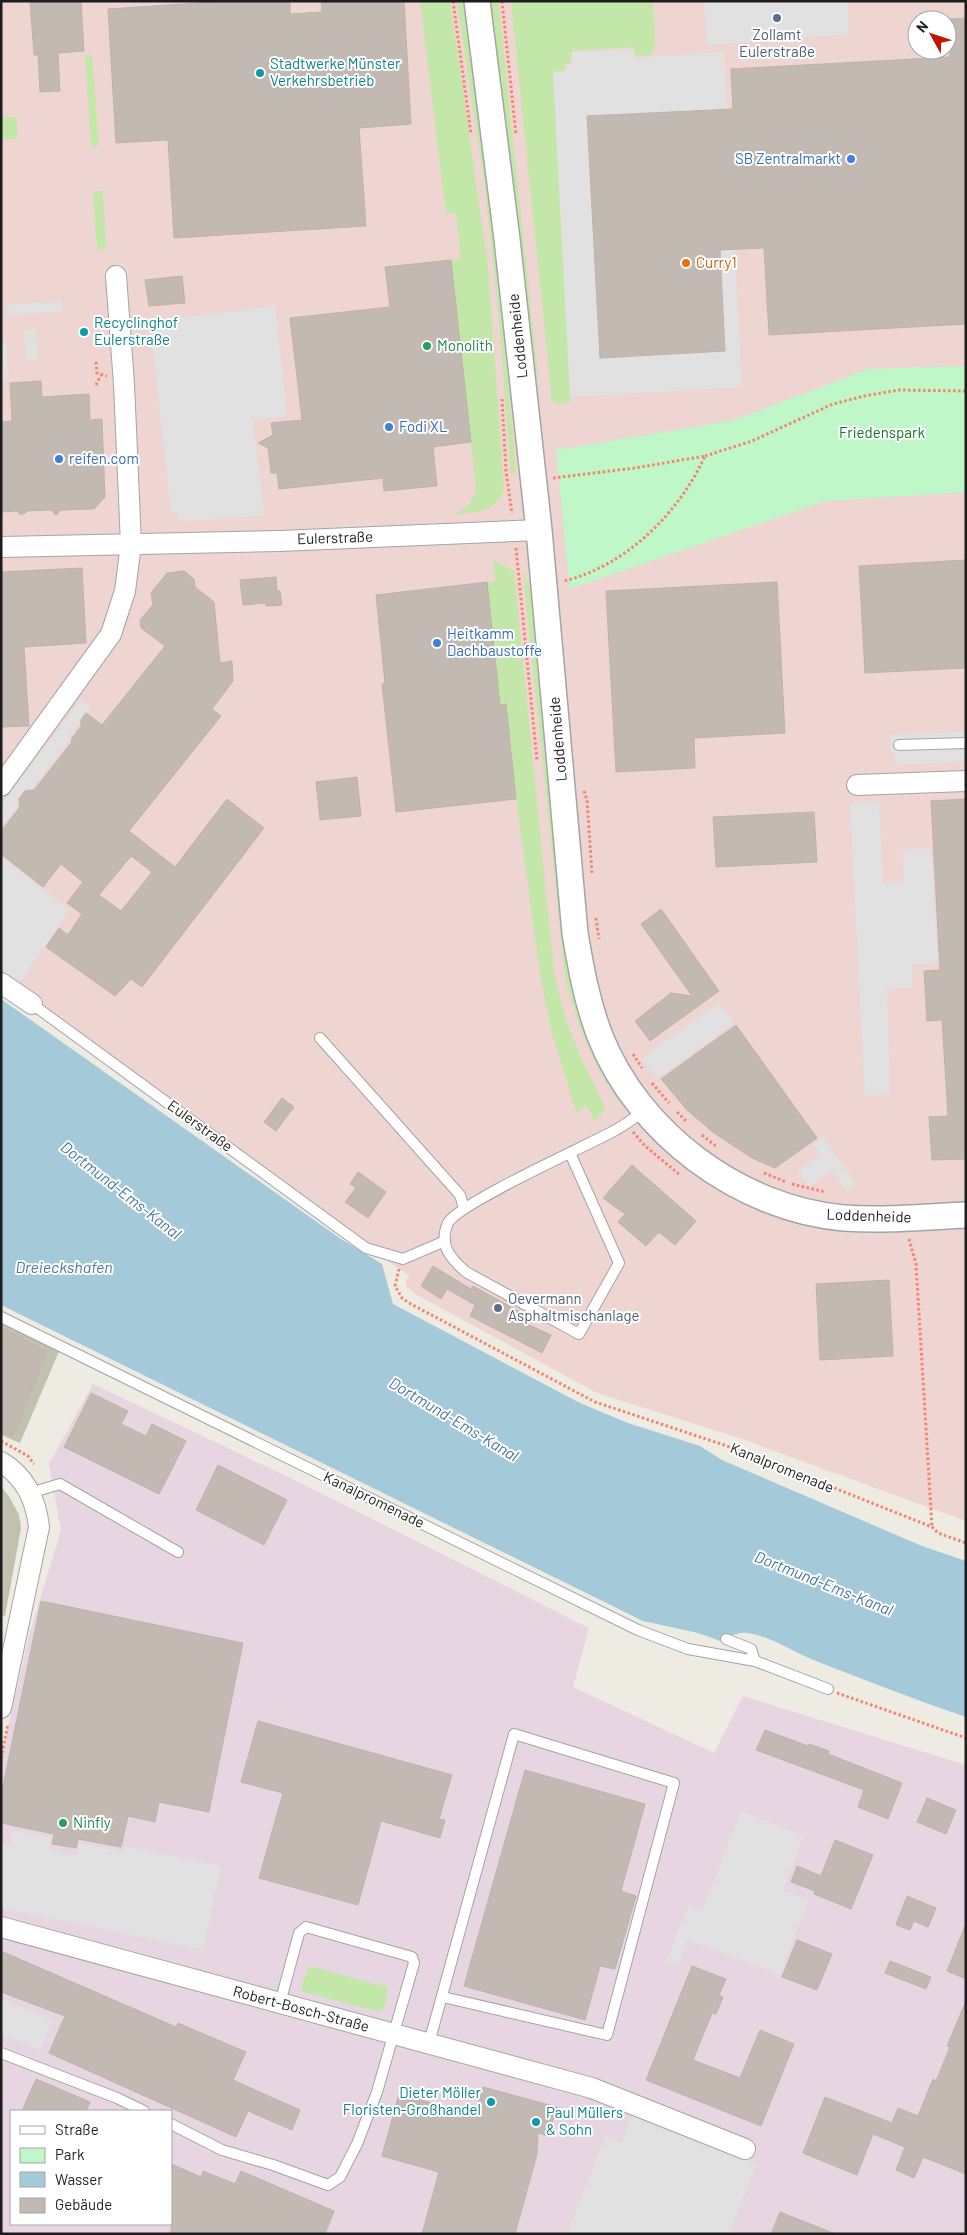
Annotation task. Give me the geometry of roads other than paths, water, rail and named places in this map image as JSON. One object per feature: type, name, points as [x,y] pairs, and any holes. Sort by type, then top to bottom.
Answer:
[{"type":"street","name":"Loddenheide","points":[[478,1],[507,239],[539,530],[576,933],[584,988],[600,1038],[635,1117],[674,1141],[701,1163],[737,1185],[762,1197],[789,1206],[843,1218],[877,1219],[966,1215]]},
{"type":"street","points":[[1,786],[111,634],[125,591],[131,544],[124,384],[116,276]]},
{"type":"street","name":"Eulerstraße","points":[[1,547],[539,530]]},
{"type":"street","points":[[857,785],[966,781]]},
{"type":"street","name":"Eulerstraße","points":[[1,983],[32,1004]]},
{"type":"street","points":[[1,1462],[20,1477],[30,1493],[38,1514],[38,1539],[1,1708]]},
{"type":"street","name":"Robert-Bosch-Straße","points":[[1,1927],[601,2091],[745,2148]]},
{"type":"lane","points":[[899,745],[966,743]]},
{"type":"lane","name":"Eulerstraße","points":[[32,1004],[366,1248],[403,1259],[445,1241]]},
{"type":"lane","points":[[320,1038],[460,1195],[464,1208]]},
{"type":"lane","points":[[570,1153],[619,1263],[579,1334],[466,1272],[451,1259],[445,1241],[449,1222],[464,1208],[635,1117]]},
{"type":"lane","name":"Kanalpromenade","points":[[1,1317],[638,1630],[688,1649],[755,1661],[828,1689]]},
{"type":"lane","points":[[30,1493],[60,1484],[178,1552]]},
{"type":"lane","name":"Kanalpromenade","points":[[726,1639],[751,1649],[755,1661]]},
{"type":"lane","points":[[429,2043],[514,1734],[674,1783],[607,2034],[443,1997]]},
{"type":"lane","points":[[172,2125],[222,2150],[273,2165],[328,2185],[340,2177],[357,2144],[376,2092],[414,1963],[412,1957],[306,1927],[299,1933],[280,2003]]},
{"type":"lane","points":[[1,2053],[117,2098],[142,2110]]},
{"type":"water","points":[[1,999],[341,1239],[382,1264],[393,1304],[580,1403],[628,1423],[700,1446],[722,1460],[922,1546],[966,1561],[966,1717],[811,1659],[764,1637],[740,1633],[731,1636],[723,1642],[698,1633],[643,1621],[1,1305]]},
{"type":"place","name":"Zollamt Eulerstraße","points":[[777,18]]},
{"type":"place","name":"Stadtwerke Münster Verkehrsbetrieb","points":[[260,73]]},
{"type":"place","name":"SB Zentralmarkt","points":[[851,159]]},
{"type":"place","name":"Curry1","points":[[686,263]]},
{"type":"place","name":"Recyclinghof Eulerstraße","points":[[84,332]]},
{"type":"place","name":"Monolith","points":[[427,346]]},
{"type":"place","name":"Fodi XL","points":[[389,427]]},
{"type":"place","name":"reifen.com","points":[[59,459]]},
{"type":"place","name":"Heitkamm Dachbaustoffe","points":[[437,643]]},
{"type":"place","name":"Oevermann Asphaltmischanlage","points":[[498,1308]]},
{"type":"place","name":"Ninfly","points":[[63,1823]]},
{"type":"place","name":"Dieter Möller Floristen-Großhandel","points":[[491,2102]]},
{"type":"place","name":"Paul Müllers & Sohn","points":[[536,2122]]},
{"type":"park label","name":"Friedenspark","points":[[882,433]]},
{"type":"water label","name":"Dortmund-Ems-Kanal","points":[[121,1190]]},
{"type":"water label","name":"Dreieckshafen","points":[[64,1267]]},
{"type":"water label","name":"Dortmund-Ems-Kanal","points":[[454,1419]]},
{"type":"water label","name":"Dortmund-Ems-Kanal","points":[[824,1583]]}]
